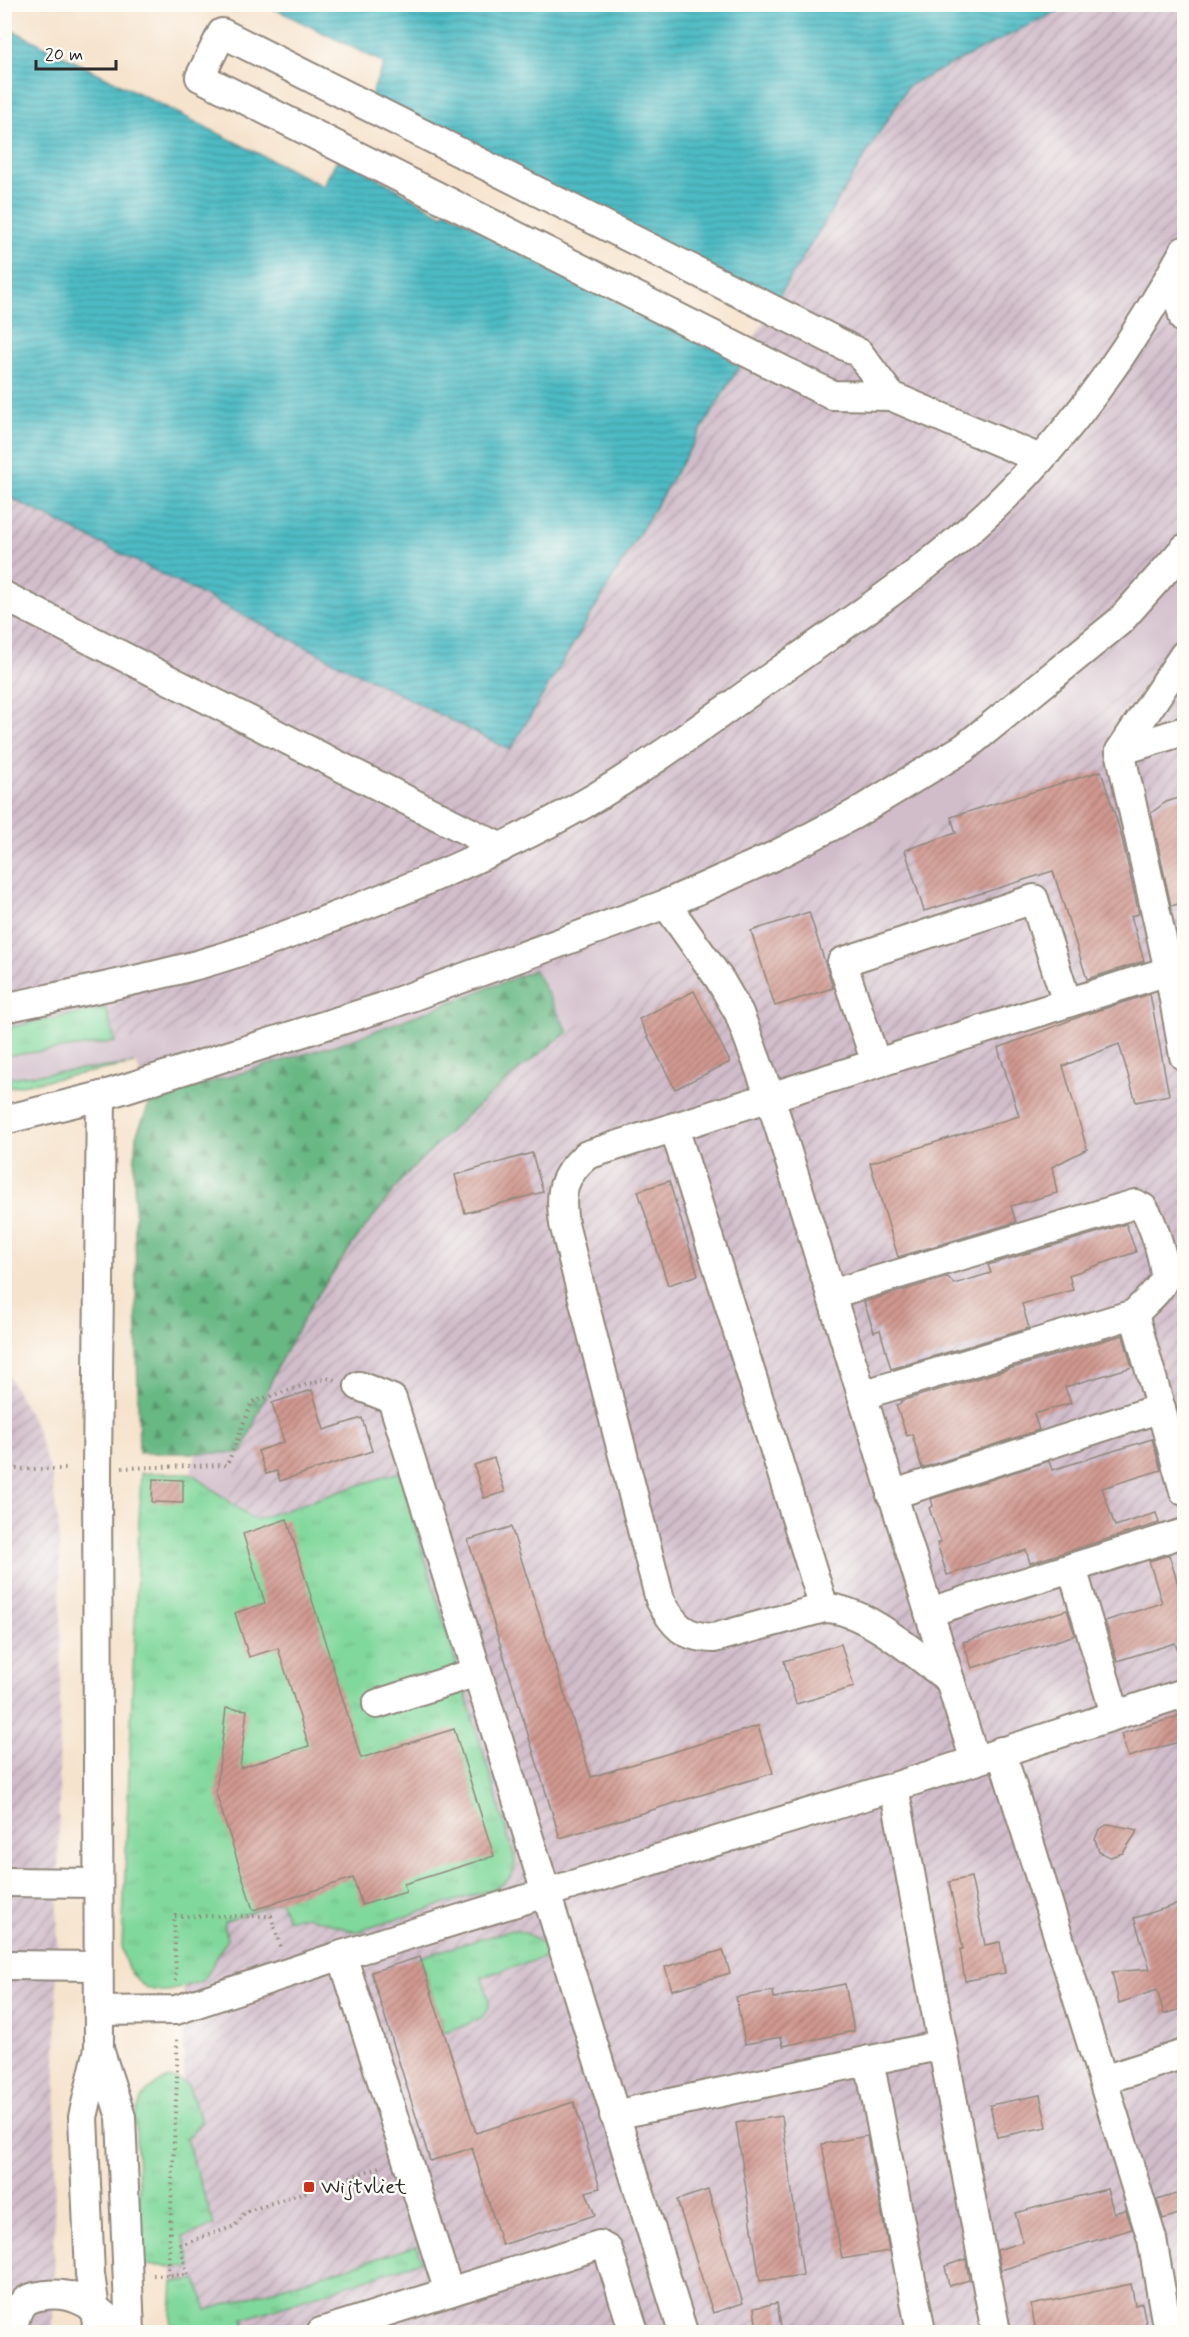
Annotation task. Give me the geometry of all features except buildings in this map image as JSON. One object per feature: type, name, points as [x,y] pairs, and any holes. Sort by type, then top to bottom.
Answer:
[{"type":"street","points":[[891,396],[859,353],[222,33],[200,77],[832,395],[891,396],[1040,459]]},
{"type":"street","points":[[1184,252],[1180,304],[1185,319]]},
{"type":"street","points":[[4,1008],[190,967],[235,953],[414,887],[501,848],[586,803],[660,755],[914,576],[970,530],[1019,483],[1066,429],[1116,364],[1162,292],[1184,252]]},
{"type":"street","points":[[4,1120],[101,1096],[383,1007],[666,904],[772,857],[853,815],[964,748],[1120,621],[1185,549]]},
{"type":"street","points":[[4,596],[501,848]]},
{"type":"street","points":[[1185,655],[1120,751],[1177,969],[1185,1056]]},
{"type":"street","points":[[1120,751],[1185,731]]},
{"type":"street","points":[[876,1063],[842,962],[1034,899],[1067,1003]]},
{"type":"street","points":[[666,904],[720,980],[738,1013],[770,1097],[975,1761]]},
{"type":"street","points":[[950,1680],[873,1624],[838,1608],[825,1608],[714,1638],[695,1637],[680,1629],[669,1617],[660,1600],[560,1202],[565,1182],[573,1167],[587,1155],[1177,969]]},
{"type":"street","points":[[96,2320],[90,2274],[82,2117],[99,2049],[97,1469],[101,1096]]},
{"type":"street","points":[[674,1127],[825,1608]]},
{"type":"street","points":[[831,1294],[1135,1204],[1143,1208],[1149,1216],[1164,1266],[1165,1277],[1134,1314],[862,1395]]},
{"type":"street","points":[[1134,1314],[1185,1491]]},
{"type":"street","points":[[359,1386],[392,1399],[683,2332]]},
{"type":"street","points":[[891,1495],[1161,1408]]},
{"type":"street","points":[[929,1612],[1185,1533]]},
{"type":"street","points":[[1071,1568],[1115,1714]]},
{"type":"street","points":[[377,1704],[477,1672]]},
{"type":"street","points":[[99,2011],[176,2010],[342,1955],[894,1787],[1185,1693]]},
{"type":"street","points":[[1001,1751],[1152,2239],[1168,2332]]},
{"type":"street","points":[[894,1787],[992,2332]]},
{"type":"street","points":[[4,1882],[97,1883]]},
{"type":"street","points":[[342,1955],[449,2292]]},
{"type":"street","points":[[4,1965],[98,1966]]},
{"type":"street","points":[[614,2115],[942,2045]]},
{"type":"street","points":[[99,2049],[121,2117],[130,2332]]},
{"type":"street","points":[[1103,2080],[1185,2054]]},
{"type":"street","points":[[869,2060],[921,2332]]},
{"type":"street","points":[[321,2332],[598,2246],[608,2250],[634,2332]]},
{"type":"street","points":[[12,2332],[15,2317],[23,2302],[38,2296],[59,2293],[76,2297],[96,2320],[123,2332]]},
{"type":"path","points":[[4,1469],[227,1465],[252,1402],[327,1378],[359,1386]]},
{"type":"path","points":[[168,2275],[177,2079],[174,1916],[271,1916],[288,1973]]},
{"type":"path","points":[[188,2275],[180,2245],[235,2226],[245,2212],[375,2169]]},
{"type":"shaded area","points":[[1069,5],[1184,5],[1184,2332],[170,2332],[184,2072],[183,1937],[211,1577],[227,1501],[242,1453],[277,1367],[313,1302],[354,1242],[403,1178],[464,1118],[520,1069],[568,1032],[351,1040],[151,1100],[127,1040],[5,1056],[4,495],[510,750],[776,301],[908,86]]},
{"type":"shaded area","points":[[1184,569],[1184,628],[1091,712],[1007,777],[944,817],[675,965],[568,1032],[520,1069],[464,1118],[403,1178],[354,1242],[313,1302],[277,1367],[242,1453],[227,1501],[211,1577],[191,1473],[199,1442],[354,1046],[151,1062],[5,1078],[4,1056],[317,1016],[535,970],[651,929],[867,824],[943,777],[1003,736],[1057,694],[1111,646]]},
{"type":"shaded area","points":[[4,1368],[35,1425],[52,1478],[59,1533],[61,1621],[53,2332],[5,2332]]},
{"type":"green space","points":[[535,970],[568,1032],[520,1069],[464,1118],[403,1178],[354,1242],[313,1302],[277,1367],[242,1453],[139,1453],[134,1171],[136,1136],[151,1100],[351,1040]]},
{"type":"green space","points":[[106,1008],[115,1042],[5,1056],[5,1028]]},
{"type":"green space","points":[[134,1064],[5,1088],[5,1078]]},
{"type":"green space","points":[[399,1472],[514,1856],[513,1871],[509,1879],[496,1888],[356,1932],[306,1916],[288,1920],[280,1901],[224,1922],[227,1939],[204,1980],[172,1990],[150,1989],[136,1980],[131,1973],[122,1949],[141,1473],[191,1473],[254,1520]]},
{"type":"green space","points":[[511,1930],[534,1937],[549,1956],[482,1977],[489,1999],[487,2012],[471,2023],[444,2032],[420,1957]]},
{"type":"green space","points":[[170,2078],[188,2085],[201,2121],[186,2139],[214,2225],[183,2237],[192,2268],[143,2265],[135,2117],[147,2092]]},
{"type":"green space","points":[[417,2246],[422,2261],[243,2319],[246,2332],[170,2332],[173,2282],[197,2280],[207,2310]]},
{"type":"water","points":[[267,5],[1069,5],[908,86],[776,301],[582,204],[584,198],[564,189],[561,193],[475,150],[478,143],[459,135],[455,140],[370,98],[384,63]]},
{"type":"water","points":[[4,26],[323,186],[339,156],[443,215],[446,210],[549,269],[743,360],[510,750],[5,495]]},
{"type":"place","name":"Wijtvliet","points":[[309,2187]]}]
